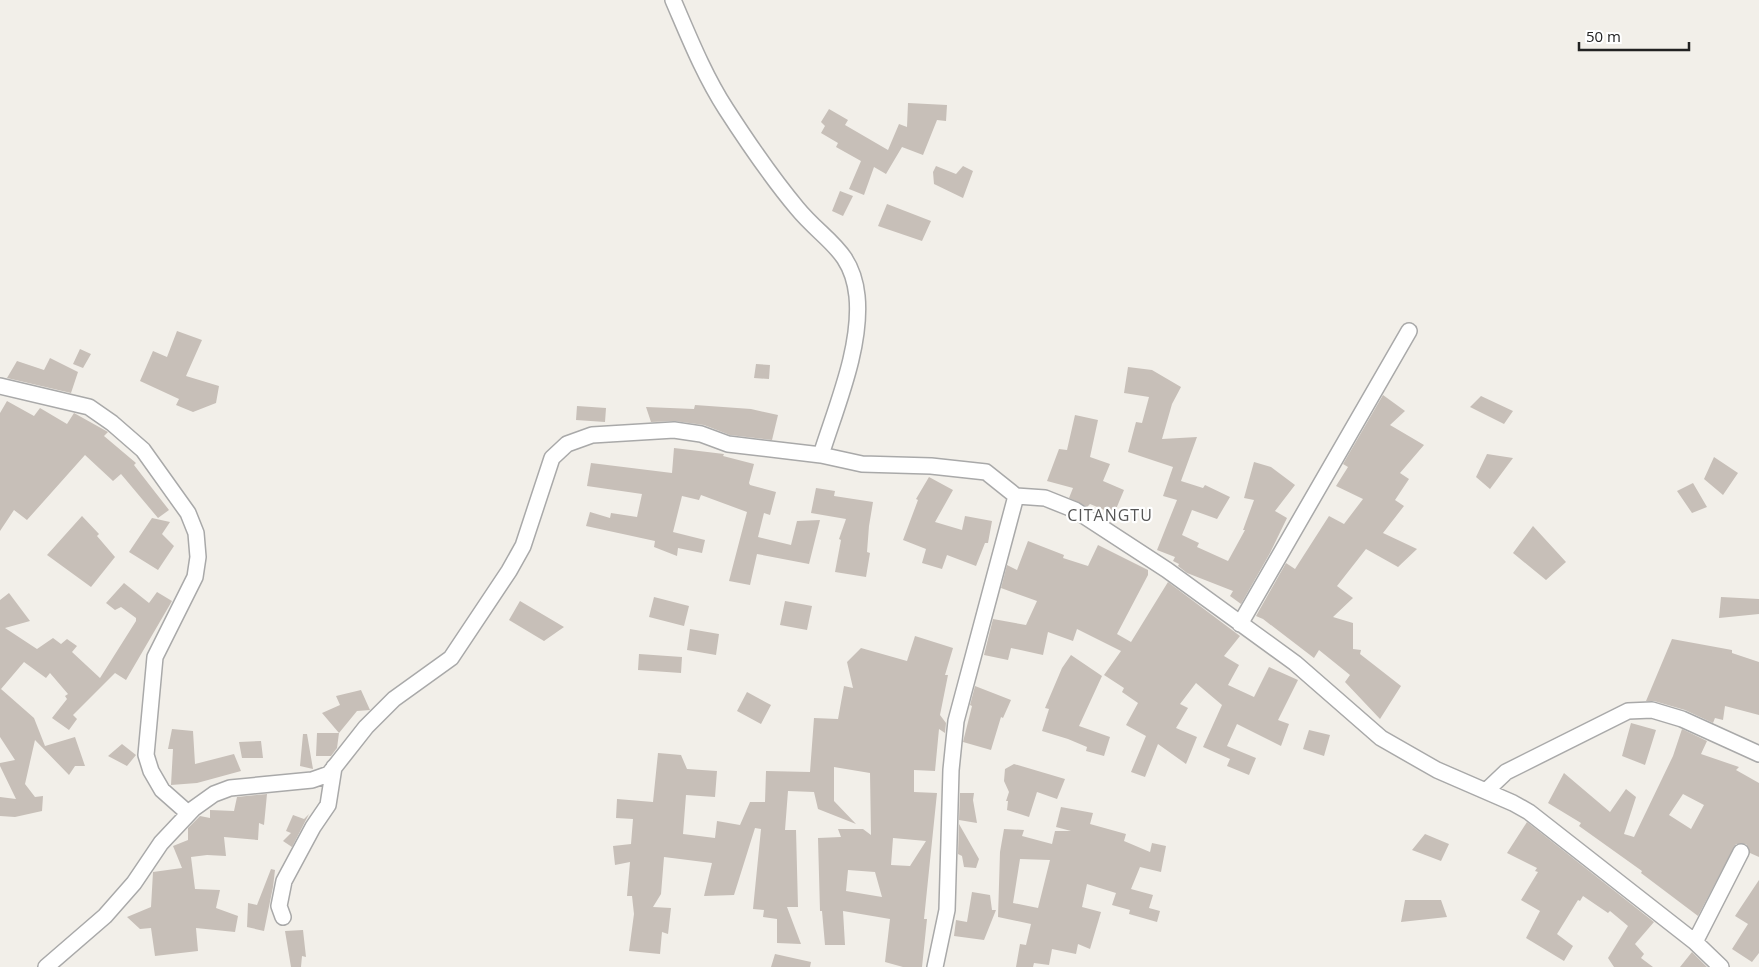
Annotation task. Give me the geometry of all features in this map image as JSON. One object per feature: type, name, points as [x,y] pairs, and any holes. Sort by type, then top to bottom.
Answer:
[{"type":"street","points":[[673,0],[695,52],[725,108],[797,209],[844,256],[851,269],[857,297],[856,331],[848,366],[821,455]]},
{"type":"street","points":[[1240,624],[1409,330]]},
{"type":"street","points":[[0,386],[89,408],[112,422],[142,450],[188,513],[196,533],[198,557],[195,577],[155,657],[146,755],[151,771],[162,790],[188,813]]},
{"type":"street","points":[[46,967],[117,904],[134,883],[161,843],[188,813],[214,794],[230,788],[312,780],[329,774],[366,726],[394,699],[454,654],[509,571],[523,546],[552,458],[567,444],[592,435],[674,430],[701,434],[728,444],[821,455],[862,464],[931,466],[986,472],[1016,496],[1045,498],[1075,510],[1167,570],[1295,663],[1381,738],[1437,770],[1529,812],[1695,942],[1721,967]]},
{"type":"street","points":[[935,967],[947,910],[951,770],[956,721],[1016,496]]},
{"type":"street","points":[[1486,791],[1506,772],[1628,711],[1652,710],[1682,719],[1759,754]]},
{"type":"street","points":[[283,917],[279,906],[284,881],[313,827],[328,805],[334,767]]},
{"type":"street","points":[[1695,942],[1741,852]]},
{"type":"building","points":[[908,103],[947,105],[946,121],[937,120],[923,155],[902,147],[886,174],[874,167],[864,195],[849,189],[861,161],[836,147],[838,143],[821,133],[825,126],[821,122],[829,109],[848,120],[845,125],[888,150],[899,124],[907,127]]},
{"type":"building","points":[[936,166],[956,174],[963,166],[973,171],[963,198],[934,184],[933,172]]},
{"type":"building","points":[[840,191],[853,196],[843,216],[832,211]]},
{"type":"building","points":[[887,204],[931,221],[922,241],[878,226]]},
{"type":"building","points":[[177,331],[202,340],[186,376],[219,386],[216,403],[193,412],[176,405],[179,399],[140,381],[153,351],[167,357]]},
{"type":"building","points":[[80,349],[91,354],[83,368],[73,364]]},
{"type":"building","points":[[50,358],[78,372],[71,393],[7,378],[17,361],[44,370]]},
{"type":"building","points":[[756,364],[770,365],[769,379],[754,378]]},
{"type":"building","points":[[1128,367],[1152,370],[1181,387],[1172,404],[1162,439],[1197,437],[1181,481],[1203,488],[1205,485],[1230,497],[1217,519],[1192,510],[1182,535],[1199,543],[1197,547],[1228,561],[1245,530],[1243,530],[1254,500],[1244,498],[1254,462],[1271,467],[1295,485],[1275,511],[1287,518],[1270,553],[1241,604],[1230,596],[1233,591],[1187,573],[1178,566],[1179,564],[1173,561],[1175,557],[1157,550],[1177,500],[1163,496],[1173,467],[1128,452],[1136,422],[1142,423],[1149,397],[1124,393]]},
{"type":"building","points":[[1383,395],[1405,411],[1390,425],[1424,445],[1400,473],[1409,479],[1395,500],[1404,506],[1383,533],[1417,549],[1398,567],[1366,549],[1337,586],[1353,598],[1333,617],[1353,623],[1353,649],[1361,650],[1360,654],[1401,686],[1380,719],[1345,682],[1350,675],[1319,650],[1314,658],[1263,619],[1256,616],[1286,563],[1295,569],[1329,516],[1344,524],[1363,499],[1336,486],[1348,467],[1343,464]]},
{"type":"building","points":[[1481,396],[1513,411],[1504,424],[1470,407]]},
{"type":"building","points":[[7,401],[34,416],[40,408],[67,424],[74,413],[108,432],[104,436],[136,463],[134,465],[169,510],[158,518],[121,474],[113,481],[85,455],[27,520],[14,510],[0,531],[0,413]]},
{"type":"building","points":[[695,405],[751,409],[778,415],[772,440],[730,435],[704,425],[675,421],[651,422],[646,407],[694,409]]},
{"type":"building","points":[[577,406],[606,408],[605,422],[576,420]]},
{"type":"building","points":[[1075,415],[1098,420],[1090,457],[1110,464],[1103,481],[1124,490],[1114,514],[1090,504],[1087,507],[1069,498],[1073,488],[1047,481],[1059,449],[1067,450]]},
{"type":"building","points":[[674,448],[724,454],[723,456],[754,464],[750,485],[776,492],[770,515],[764,513],[758,537],[791,545],[797,521],[820,520],[809,564],[757,554],[750,585],[729,581],[747,512],[701,495],[699,500],[682,496],[673,532],[705,540],[702,553],[678,548],[677,556],[654,547],[655,541],[586,526],[590,512],[610,518],[611,513],[637,517],[642,494],[587,486],[591,463],[672,473]]},
{"type":"building","points":[[1487,454],[1513,458],[1490,489],[1476,477]]},
{"type":"building","points":[[1714,457],[1738,473],[1723,495],[1704,479]]},
{"type":"building","points":[[929,477],[953,490],[935,522],[962,530],[965,516],[992,521],[988,543],[985,543],[976,566],[947,555],[942,569],[922,563],[926,549],[903,540],[918,500],[916,499]]},
{"type":"building","points":[[1693,483],[1707,507],[1692,513],[1677,491]]},
{"type":"building","points":[[816,488],[835,491],[834,496],[873,502],[867,552],[870,553],[866,577],[835,572],[841,540],[839,539],[846,519],[811,513]]},
{"type":"building","points":[[82,516],[99,534],[97,536],[115,557],[91,587],[47,555]]},
{"type":"building","points":[[152,518],[170,522],[162,534],[174,546],[158,570],[129,552]]},
{"type":"building","points":[[1533,526],[1566,562],[1546,580],[1513,553]]},
{"type":"building","points":[[1028,541],[1064,555],[1063,558],[1088,566],[1098,545],[1148,570],[1148,575],[1117,634],[1131,642],[1168,582],[1240,636],[1224,656],[1239,665],[1228,685],[1254,697],[1269,667],[1298,680],[1278,720],[1289,724],[1281,746],[1237,724],[1227,746],[1256,758],[1249,775],[1227,766],[1230,759],[1203,747],[1222,705],[1196,683],[1180,704],[1188,708],[1176,728],[1197,737],[1186,764],[1158,744],[1145,777],[1131,772],[1146,736],[1126,725],[1138,703],[1122,692],[1124,688],[1104,675],[1121,651],[1077,629],[1073,641],[1048,632],[1043,655],[1011,648],[1008,660],[984,655],[993,619],[1026,625],[1037,601],[1001,588],[1007,565],[1017,570]]},
{"type":"building","points":[[124,583],[149,603],[157,592],[172,601],[126,680],[115,673],[73,715],[77,719],[69,730],[52,718],[67,699],[65,696],[68,694],[50,673],[46,678],[24,662],[1,689],[34,718],[45,746],[75,737],[85,766],[75,766],[69,775],[35,740],[25,784],[35,797],[43,796],[42,811],[15,817],[0,816],[0,797],[16,799],[0,766],[0,763],[15,760],[0,737],[0,600],[9,593],[30,621],[5,628],[37,649],[53,638],[61,644],[67,639],[77,646],[72,652],[100,678],[136,621],[136,618],[121,607],[115,610],[106,603]]},
{"type":"building","points":[[654,597],[689,606],[684,626],[649,617]]},
{"type":"building","points":[[1721,597],[1759,599],[1759,614],[1719,618]]},
{"type":"building","points":[[520,601],[564,627],[544,641],[509,620]]},
{"type":"building","points":[[785,601],[812,606],[807,630],[780,625]]},
{"type":"building","points":[[690,629],[719,634],[716,655],[687,650]]},
{"type":"building","points":[[915,636],[953,648],[945,675],[948,675],[940,715],[946,723],[945,733],[939,729],[935,771],[914,770],[914,792],[937,793],[924,919],[927,919],[922,967],[903,967],[885,962],[890,919],[843,911],[845,945],[825,945],[822,911],[820,911],[818,838],[841,837],[838,829],[863,829],[871,835],[870,773],[834,767],[834,801],[856,824],[818,809],[814,792],[788,791],[785,830],[796,830],[798,907],[787,907],[801,944],[777,943],[777,919],[763,917],[764,910],[753,909],[761,829],[755,828],[734,895],[704,896],[712,863],[664,857],[661,894],[653,907],[671,908],[668,934],[662,932],[660,954],[629,951],[634,914],[632,896],[627,896],[630,862],[615,865],[613,846],[631,844],[633,819],[616,818],[617,799],[653,802],[658,753],[681,755],[687,769],[717,771],[715,797],[686,795],[683,834],[715,838],[717,821],[740,825],[750,802],[765,802],[766,771],[810,772],[814,718],[838,719],[844,686],[853,688],[847,662],[861,648],[907,661]],"holes":[[[893,838],[926,841],[910,866],[891,865]],[[848,870],[875,872],[882,897],[846,891]]]},
{"type":"building","points":[[1672,639],[1732,650],[1732,653],[1759,662],[1759,715],[1725,706],[1723,720],[1715,718],[1713,723],[1685,710],[1654,701],[1646,701]]},
{"type":"building","points":[[639,654],[682,657],[681,673],[638,670]]},
{"type":"building","points":[[1071,655],[1102,676],[1079,726],[1110,737],[1104,756],[1086,751],[1087,747],[1068,739],[1042,731],[1049,709],[1045,708],[1062,668]]},
{"type":"building","points":[[975,686],[1011,700],[1003,718],[1001,717],[991,750],[963,742]]},
{"type":"building","points":[[361,690],[370,710],[357,711],[339,733],[322,713],[340,705],[336,696]]},
{"type":"building","points":[[747,692],[771,705],[761,724],[737,711]]},
{"type":"building","points":[[1631,723],[1656,730],[1645,765],[1622,756]]},
{"type":"building","points":[[172,729],[193,731],[195,764],[234,754],[241,771],[197,783],[171,785],[173,749],[168,749]]},
{"type":"building","points":[[1682,729],[1707,741],[1701,754],[1739,767],[1736,770],[1759,783],[1759,857],[1750,853],[1746,844],[1736,844],[1698,916],[1641,873],[1642,871],[1579,826],[1581,823],[1548,803],[1564,773],[1610,812],[1626,789],[1636,797],[1624,834],[1634,837],[1673,756]],"holes":[[[1683,794],[1704,805],[1691,829],[1669,815]]]},
{"type":"building","points":[[1309,730],[1330,735],[1324,756],[1303,749]]},
{"type":"building","points":[[317,733],[339,733],[337,748],[331,756],[316,756]]},
{"type":"building","points":[[303,734],[307,734],[313,769],[300,766]]},
{"type":"building","points":[[261,741],[263,758],[242,758],[239,742]]},
{"type":"building","points":[[122,744],[136,755],[127,766],[108,756]]},
{"type":"building","points":[[1014,764],[1065,779],[1057,799],[1037,792],[1029,817],[1007,810],[1008,801],[1006,801],[1009,792],[1004,781],[1005,769]]},
{"type":"building","points":[[960,793],[974,793],[973,800],[977,823],[959,820]]},
{"type":"building","points":[[267,794],[264,825],[259,823],[258,840],[224,837],[226,856],[207,855],[191,857],[195,889],[220,890],[216,908],[238,916],[235,932],[196,928],[198,951],[155,956],[151,928],[140,929],[127,917],[151,907],[153,872],[182,868],[173,846],[188,840],[188,828],[200,816],[210,818],[210,810],[234,811],[237,797]]},
{"type":"building","points":[[1061,807],[1093,813],[1090,824],[1126,834],[1124,841],[1150,852],[1152,843],[1166,846],[1161,872],[1140,867],[1131,889],[1153,895],[1149,908],[1160,911],[1157,922],[1129,914],[1130,910],[1112,905],[1116,893],[1087,884],[1082,907],[1101,912],[1090,949],[1078,944],[1076,954],[1052,949],[1049,965],[1034,963],[1033,967],[1016,967],[1020,944],[1026,945],[1031,924],[998,917],[1000,852],[1004,829],[1024,830],[1022,836],[1052,844],[1055,831],[1071,831],[1056,827]],"holes":[[[1020,859],[1050,860],[1038,908],[1013,903]]]},
{"type":"building","points":[[309,814],[292,847],[283,841],[291,833],[286,831],[293,815],[304,819]]},
{"type":"building","points":[[1527,822],[1654,922],[1635,944],[1644,954],[1641,958],[1653,967],[1614,967],[1608,958],[1628,926],[1610,911],[1608,913],[1583,896],[1580,901],[1578,900],[1557,934],[1573,946],[1564,961],[1526,938],[1540,911],[1521,900],[1538,872],[1535,871],[1537,868],[1507,853]]},
{"type":"building","points":[[959,824],[979,859],[976,868],[964,867],[962,856],[958,854]]},
{"type":"building","points":[[1425,834],[1449,844],[1441,861],[1412,850]]},
{"type":"building","points":[[271,869],[275,870],[264,931],[247,927],[248,903],[257,905]]},
{"type":"building","points":[[1759,880],[1759,953],[1752,962],[1732,949],[1748,924],[1735,916]]},
{"type":"building","points":[[972,892],[990,895],[992,910],[996,910],[984,940],[954,936],[956,920],[967,922]]},
{"type":"building","points":[[1405,900],[1441,900],[1447,917],[1401,922]]},
{"type":"building","points":[[303,930],[306,957],[302,956],[301,967],[291,967],[285,931]]},
{"type":"building","points":[[1692,952],[1707,967],[1680,967]]},
{"type":"building","points":[[775,954],[811,962],[810,967],[771,967]]},
{"type":"district","name":"CITANGTU","points":[[1110,515]]}]
